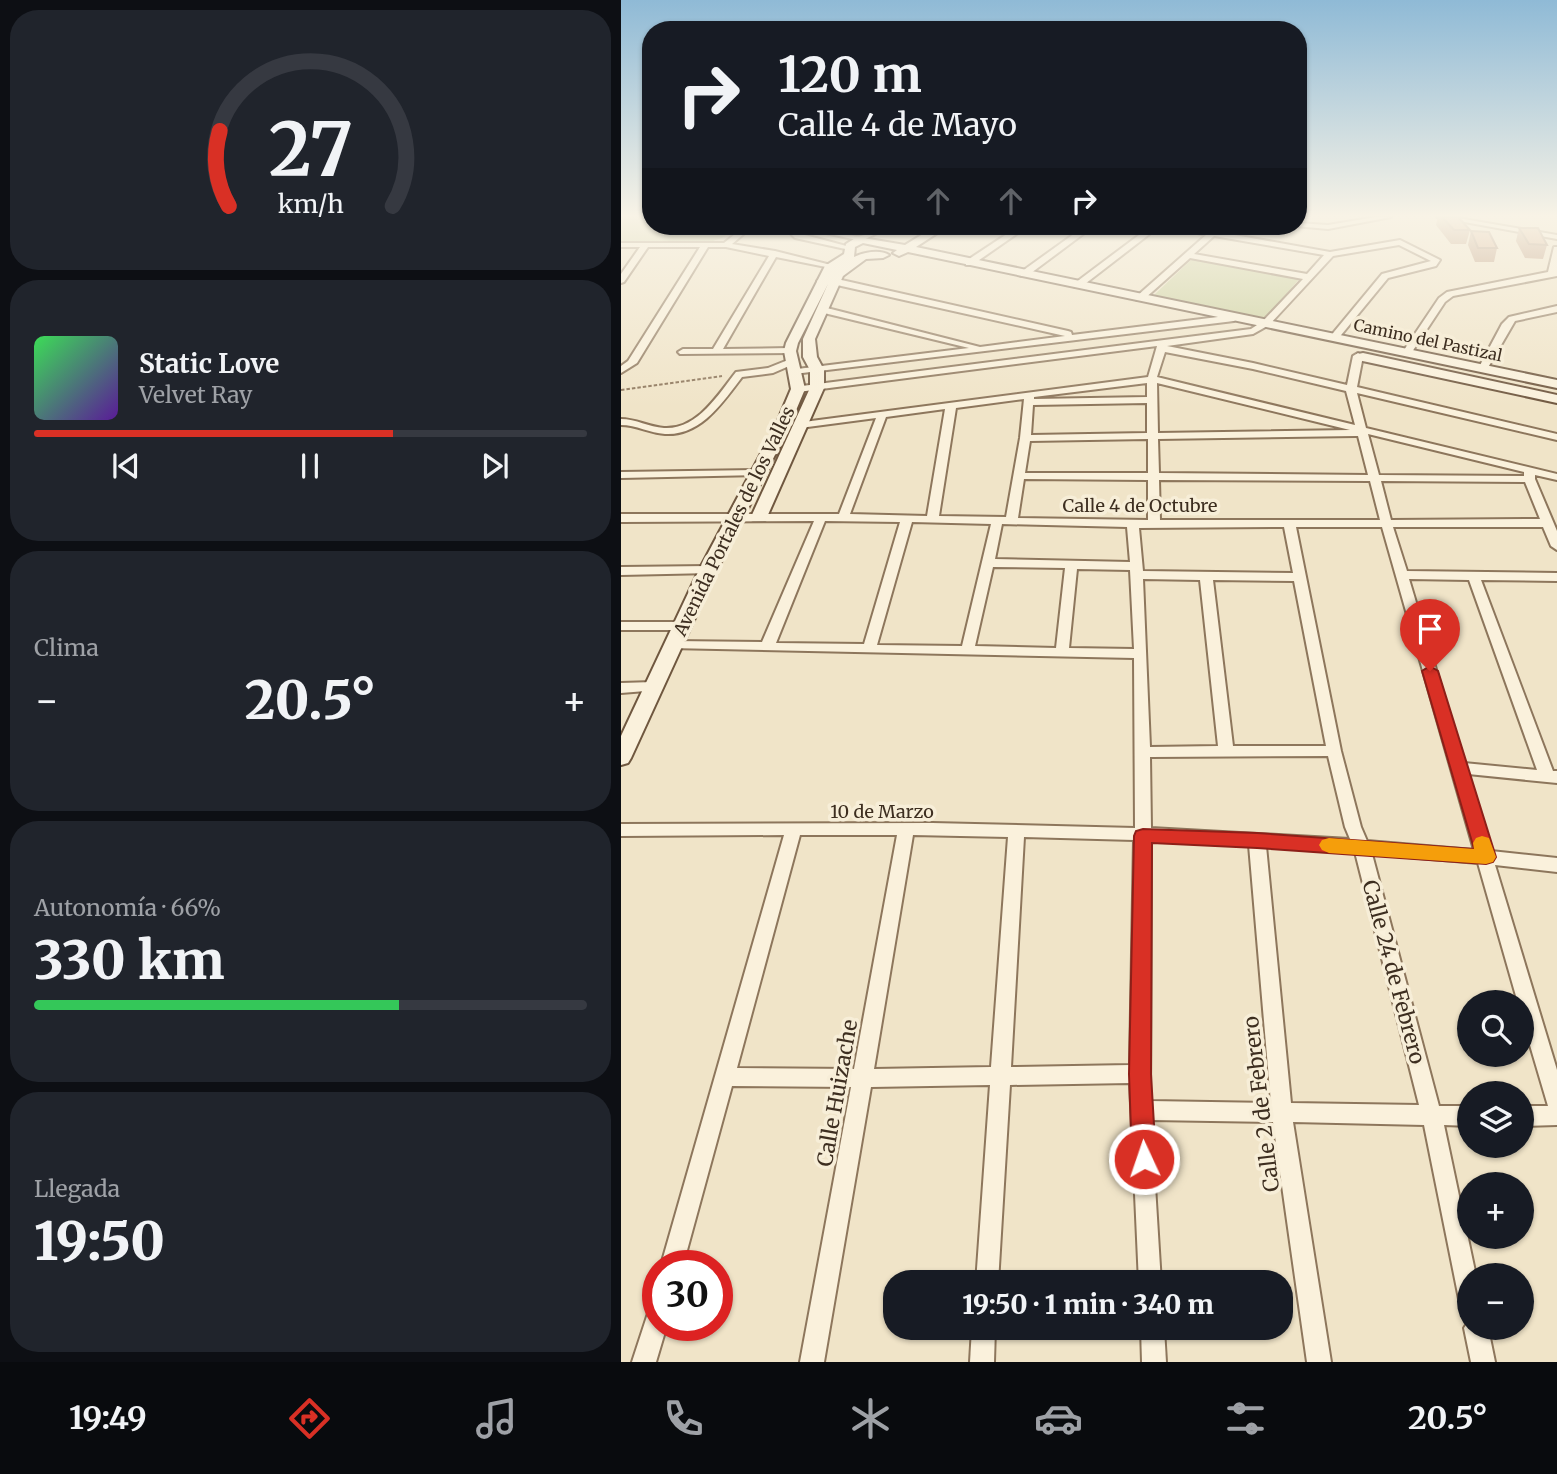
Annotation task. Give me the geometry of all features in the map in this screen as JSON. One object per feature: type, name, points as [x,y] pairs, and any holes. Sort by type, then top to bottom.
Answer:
[{"type":"street","points":[[621,370],[632,363],[684,281]]},
{"type":"street","points":[[715,352],[758,281]]},
{"type":"street","points":[[829,281],[1079,336]]},
{"type":"street","name":"Avenida Portales de los Valles","points":[[759,517],[816,387],[817,370],[810,357],[809,339],[823,310],[829,281]]},
{"type":"street","name":"Avenida Portales de los Valles","points":[[621,758],[708,570],[782,427],[798,389],[793,362],[829,281]]},
{"type":"street","name":"Camino del Pastizal","points":[[998,281],[1557,399]]},
{"type":"street","name":"Camino del Pastizal","points":[[1056,281],[1557,384]]},
{"type":"street","points":[[1078,285],[1084,281]]},
{"type":"street","points":[[1140,298],[1159,281]]},
{"type":"street","points":[[798,389],[1161,345],[1244,332],[1266,323],[1306,281]]},
{"type":"street","points":[[1334,338],[1382,281]]},
{"type":"street","points":[[1407,353],[1445,297],[1517,281]]},
{"type":"street","points":[[1483,369],[1512,319],[1557,309]]},
{"type":"street","points":[[823,310],[984,349]]},
{"type":"street","points":[[683,352],[715,352],[793,362],[817,370],[1234,318]]},
{"type":"street","points":[[1154,523],[1152,379],[1161,345]]},
{"type":"street","points":[[1161,345],[1557,437]]},
{"type":"street","points":[[1358,356],[1351,390],[1386,522],[1557,1104]]},
{"type":"street","points":[[621,422],[637,422],[662,431],[682,428],[703,416],[721,400],[739,374],[770,371],[793,362]]},
{"type":"street","points":[[800,425],[1029,399],[1152,379],[1530,475]]},
{"type":"street","points":[[1029,399],[1154,400]]},
{"type":"street","points":[[1011,522],[1029,399]]},
{"type":"street","points":[[932,520],[951,406]]},
{"type":"street","points":[[843,517],[882,415]]},
{"type":"street","points":[[1025,438],[1336,435],[1364,432]]},
{"type":"street","points":[[621,475],[756,473]]},
{"type":"street","points":[[1530,475],[1546,523],[1557,546]]},
{"type":"street","points":[[1019,477],[1557,477]]},
{"type":"street","points":[[767,647],[821,517]]},
{"type":"street","name":"Calle 4 de Octubre","points":[[621,519],[843,517],[1133,524],[1546,523]]},
{"type":"street","points":[[869,649],[907,519]]},
{"type":"street","points":[[968,649],[997,522]]},
{"type":"street","name":"Calle 24 de Febrero","points":[[1289,523],[1334,751],[1432,1117],[1463,1263]]},
{"type":"street","points":[[1133,524],[1143,752],[1140,1074],[1149,1270]]},
{"type":"street","points":[[987,563],[1206,575],[1299,577]]},
{"type":"street","points":[[1062,651],[1071,566]]},
{"type":"street","points":[[621,571],[708,570]]},
{"type":"street","points":[[1206,575],[1226,751]]},
{"type":"street","points":[[1401,575],[1557,577]]},
{"type":"street","points":[[1459,768],[1552,777],[1474,577]]},
{"type":"street","points":[[621,626],[682,626]]},
{"type":"street","points":[[674,645],[1140,654]]},
{"type":"street","points":[[621,688],[653,687]]},
{"type":"street","points":[[1143,752],[1334,751]]},
{"type":"street","name":"10 de Marzo","points":[[621,830],[1016,831],[1257,841],[1486,857],[1557,865]]},
{"type":"street","points":[[676,1250],[793,831]]},
{"type":"street","name":"Calle Huizache","points":[[812,1362],[906,831]]},
{"type":"street","points":[[988,1270],[1016,831]]},
{"type":"street","name":"Calle 2 de Febrero","points":[[1257,841],[1282,1113],[1319,1362]]},
{"type":"street","points":[[726,1077],[1140,1074]]},
{"type":"street","points":[[1142,1110],[1457,1116]]},
{"type":"street","points":[[1534,1116],[1557,1115]]},
{"type":"street","points":[[982,1362],[983,1340]]},
{"type":"street","points":[[1153,1340],[1154,1362]]},
{"type":"street","points":[[1478,1340],[1483,1362]]},
{"type":"street","points":[[644,1362],[650,1341]]},
{"type":"path","points":[[621,390],[739,374]]},
{"type":"green space","points":[[1169,281],[1298,281],[1266,318],[1154,295]]},
{"type":"slow traffic","points":[[1329,845],[1486,857],[1482,843]]},
{"type":"route","points":[[1144,1159],[1140,1074],[1143,836],[1486,857],[1430,671]]}]
